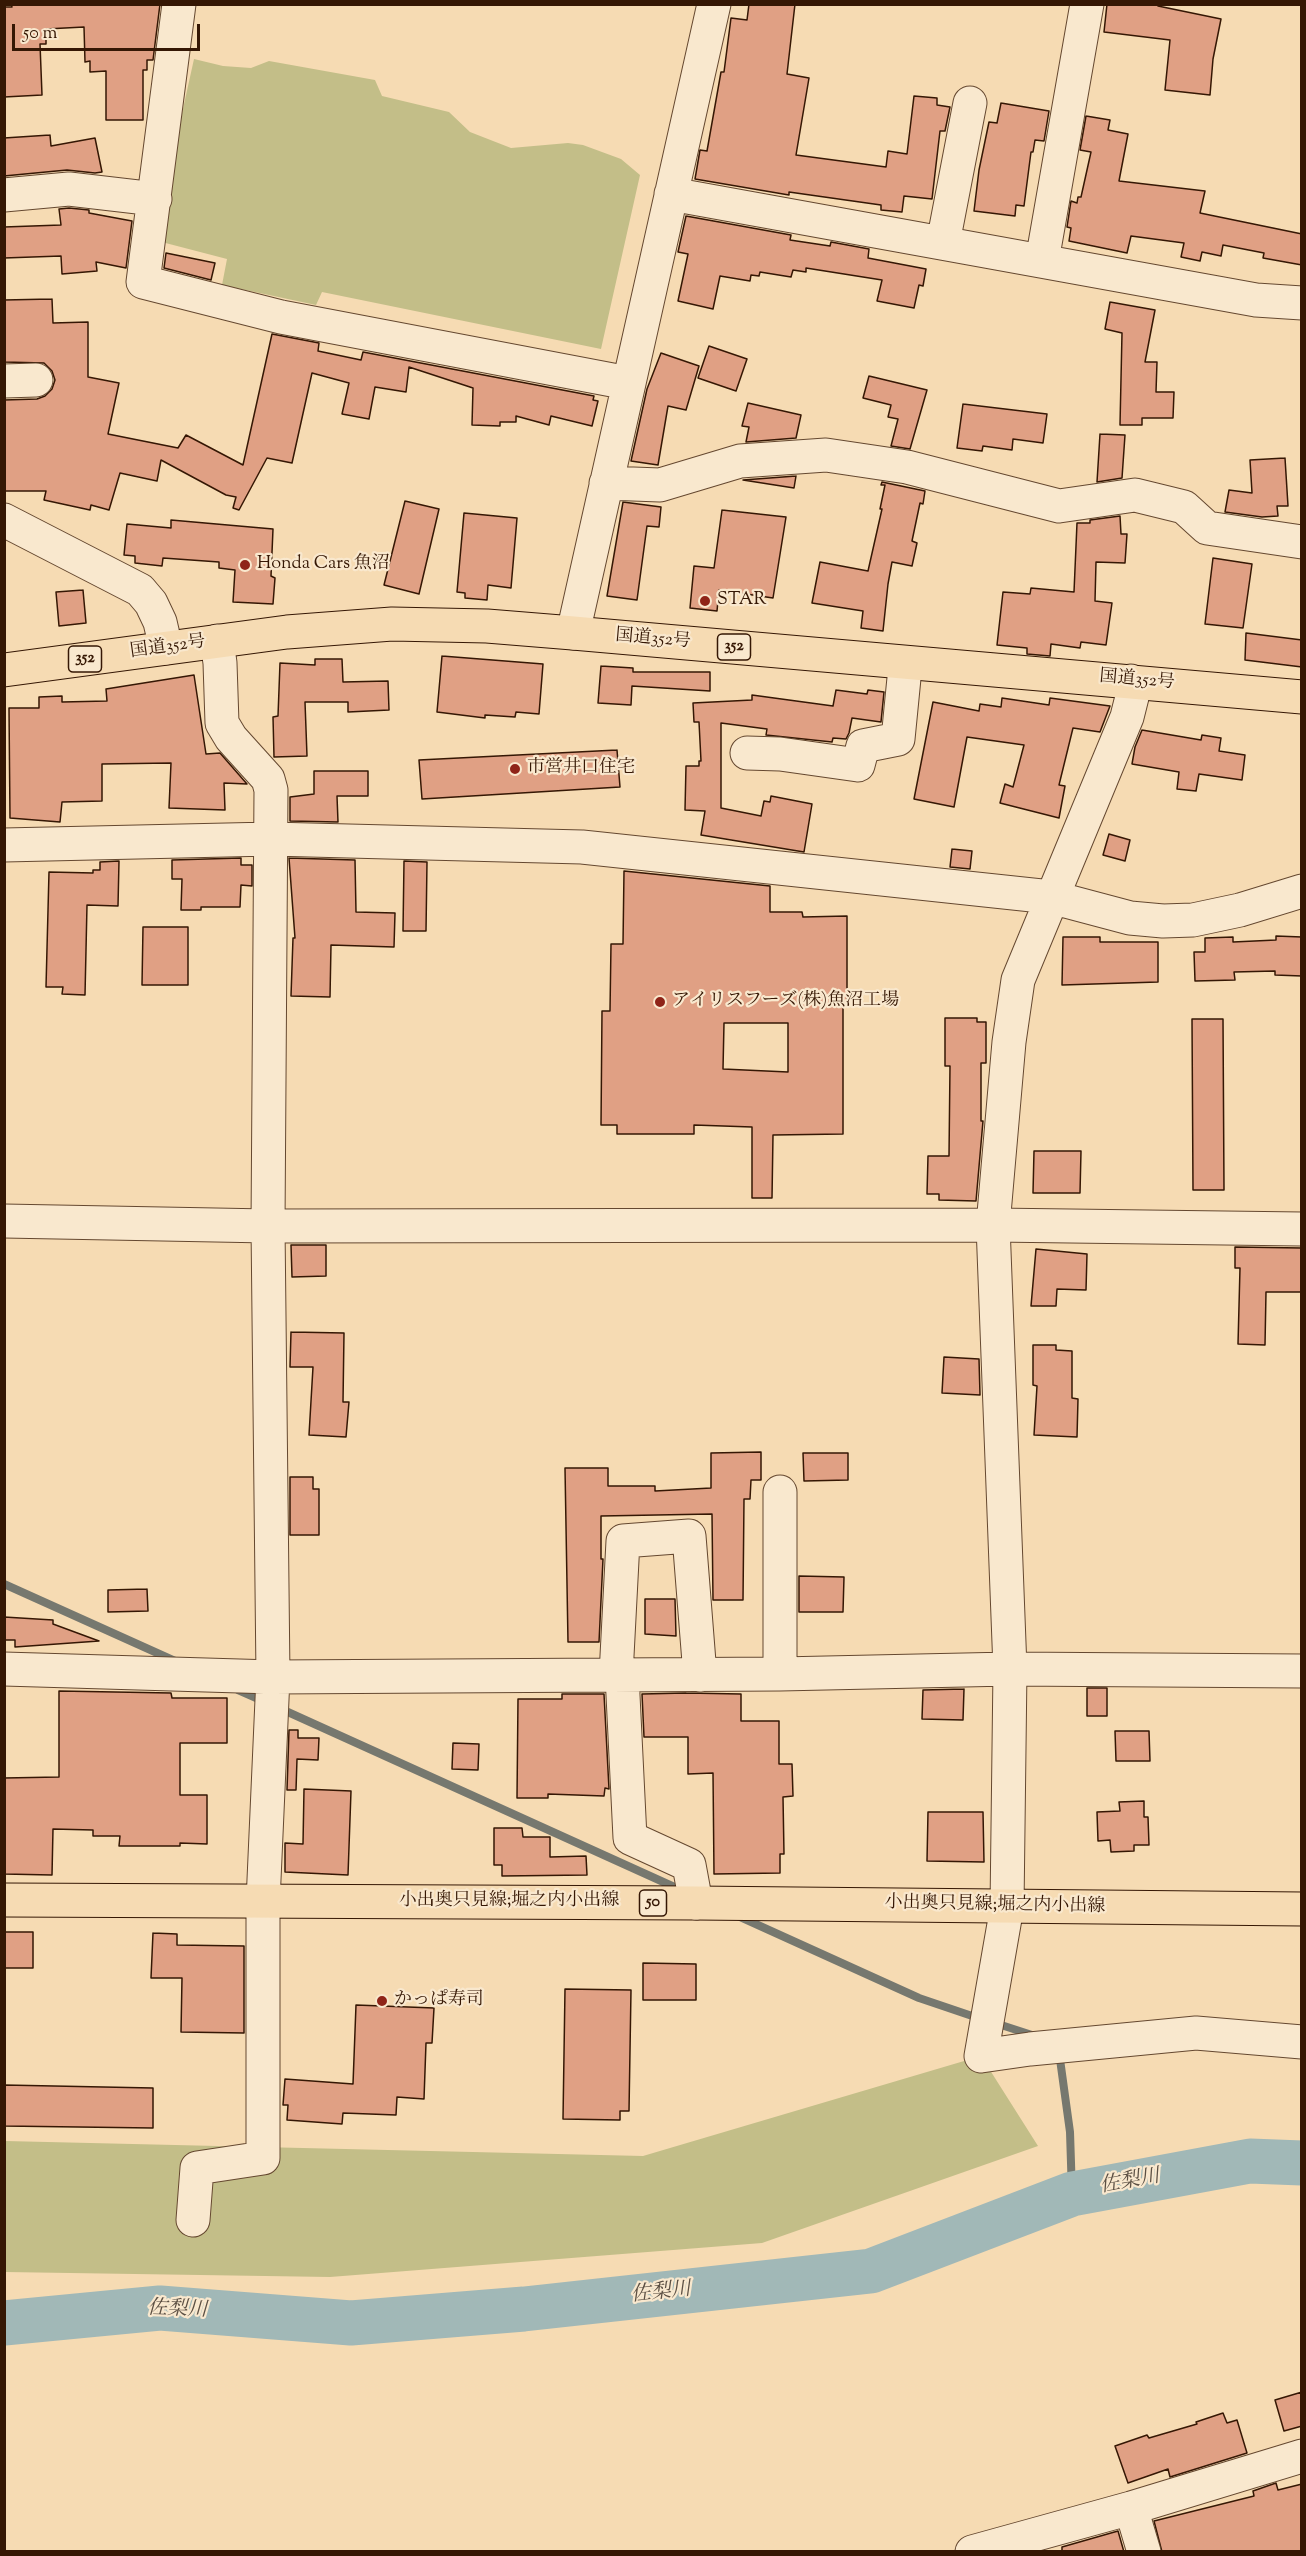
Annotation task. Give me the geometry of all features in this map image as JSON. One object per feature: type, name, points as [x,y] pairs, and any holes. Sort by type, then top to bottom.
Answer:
[{"type":"main road","name":"国道352号","points":[[4,670],[286,632],[392,624],[487,626],[1302,697]]},
{"type":"main road","name":"小出奥只見線;堀之内小出線","points":[[4,1900],[1302,1909]]},
{"type":"street","points":[[180,4],[143,282],[281,317],[628,383]]},
{"type":"street","points":[[573,633],[714,4]]},
{"type":"street","points":[[1042,261],[1087,4]]},
{"type":"street","points":[[943,243],[970,103]]},
{"type":"street","points":[[4,195],[69,189],[155,199]]},
{"type":"street","points":[[671,194],[1256,300],[1302,303]]},
{"type":"street","points":[[606,483],[660,485],[740,461],[826,455],[907,467],[1059,506],[1135,495],[1184,507],[1207,528],[1302,542]]},
{"type":"street","points":[[4,520],[140,590],[151,603],[160,622],[166,648]]},
{"type":"street","points":[[193,2220],[198,2168],[262,2158],[263,1902],[273,1677],[268,1226],[271,790],[268,779],[231,738],[222,723],[217,641]]},
{"type":"street","points":[[747,753],[780,754],[858,765],[863,746],[898,739],[904,678]]},
{"type":"street","points":[[1131,681],[1132,697],[1127,717],[1051,897],[1017,989],[1009,1042],[993,1225],[1010,1669],[1006,1907],[981,2056],[1196,2033],[1302,2042]]},
{"type":"street","points":[[4,845],[271,839],[582,847],[1051,897],[1130,918],[1163,921],[1193,920],[1217,915],[1302,891]]},
{"type":"street","points":[[4,1221],[268,1226],[993,1225],[1302,1229]]},
{"type":"street","points":[[780,1492],[780,1674]]},
{"type":"street","points":[[696,1903],[688,1865],[630,1838],[619,1675],[623,1541],[689,1536],[700,1675]]},
{"type":"street","points":[[4,1669],[273,1677],[700,1675],[1010,1669],[1302,1671]]},
{"type":"street","points":[[972,2552],[1131,2508],[1302,2456]]},
{"type":"street","points":[[1131,2508],[1144,2552]]},
{"type":"shaded area","points":[[194,59],[223,66],[251,68],[269,61],[375,80],[382,96],[449,112],[470,132],[511,148],[568,143],[583,145],[621,159],[640,175],[601,349],[322,292],[316,305],[222,285],[227,259],[154,240]]},
{"type":"shaded area","points":[[981,2056],[1038,2146],[762,2243],[330,2277],[5,2272],[5,2141],[643,2156]]},
{"type":"building","points":[[11,4],[160,4],[153,60],[147,60],[147,70],[143,70],[143,120],[106,120],[106,71],[90,72],[90,61],[85,62],[84,27],[46,29],[46,44],[40,44],[42,95],[4,97],[4,7],[12,7]]},
{"type":"building","points":[[749,4],[795,4],[787,74],[809,78],[796,155],[886,167],[888,151],[907,154],[914,96],[937,98],[937,105],[950,107],[945,131],[940,131],[932,199],[904,196],[902,212],[881,210],[881,205],[789,192],[789,195],[695,179],[700,150],[707,151],[721,72],[724,72],[731,18],[747,20]]},
{"type":"building","points":[[1107,4],[1159,4],[1158,6],[1221,19],[1213,59],[1210,95],[1165,90],[1170,40],[1104,32]]},
{"type":"building","points":[[1001,103],[1049,111],[1044,141],[1035,140],[1033,152],[1031,152],[1024,206],[1016,205],[1015,216],[974,211],[979,170],[989,122],[997,123]]},
{"type":"building","points":[[1086,116],[1110,120],[1108,130],[1128,134],[1119,181],[1205,191],[1200,213],[1302,234],[1302,265],[1263,258],[1264,253],[1223,245],[1221,256],[1202,252],[1200,261],[1181,257],[1184,243],[1131,236],[1127,253],[1069,241],[1071,228],[1067,227],[1071,201],[1077,203],[1078,197],[1081,197],[1091,152],[1080,150]]},
{"type":"building","points":[[50,135],[51,146],[95,138],[102,172],[67,170],[4,176],[4,138]]},
{"type":"building","points":[[59,209],[89,210],[89,213],[132,221],[126,268],[96,262],[97,271],[62,274],[61,256],[4,258],[4,227],[61,225]]},
{"type":"building","points":[[686,216],[791,235],[790,240],[830,246],[831,242],[869,249],[868,258],[926,269],[923,286],[919,285],[914,308],[877,301],[882,280],[806,268],[806,272],[793,270],[791,277],[760,272],[759,276],[751,275],[750,281],[720,276],[713,309],[678,301],[688,254],[678,252]]},
{"type":"building","points":[[166,253],[215,263],[211,280],[164,268]]},
{"type":"building","points":[[52,299],[53,323],[88,322],[88,377],[119,383],[108,434],[178,448],[186,435],[243,465],[272,334],[319,343],[318,351],[361,360],[363,352],[594,396],[593,400],[598,401],[592,426],[551,416],[549,425],[516,416],[516,422],[500,422],[500,426],[472,425],[473,388],[409,367],[406,392],[375,387],[369,419],[342,414],[349,383],[312,373],[292,463],[267,458],[239,510],[233,508],[236,497],[226,495],[161,460],[157,481],[120,473],[109,510],[91,505],[90,510],[44,500],[46,491],[4,491],[4,400],[37,399],[45,396],[52,389],[55,380],[52,371],[44,363],[4,362],[4,300]]},
{"type":"building","points":[[1110,302],[1155,310],[1145,362],[1157,362],[1156,392],[1174,392],[1173,418],[1142,418],[1142,425],[1120,425],[1122,333],[1105,329]]},
{"type":"building","points":[[709,346],[747,359],[736,391],[698,378]]},
{"type":"building","points":[[661,353],[699,366],[686,410],[668,406],[658,465],[631,461],[647,389]]},
{"type":"building","points":[[869,376],[927,390],[910,449],[891,446],[898,419],[888,417],[891,405],[863,398]]},
{"type":"building","points":[[748,403],[801,415],[796,438],[746,442],[749,427],[742,426]]},
{"type":"building","points":[[963,404],[1047,414],[1043,443],[1013,439],[1012,450],[983,446],[982,451],[957,448]]},
{"type":"building","points":[[1100,434],[1125,435],[1122,478],[1097,482]]},
{"type":"building","points":[[1285,458],[1288,506],[1277,506],[1278,516],[1262,517],[1225,512],[1229,490],[1252,493],[1250,460]]},
{"type":"building","points":[[796,476],[794,488],[743,480]]},
{"type":"building","points":[[882,482],[925,491],[923,504],[920,503],[912,541],[917,543],[912,566],[892,562],[883,631],[861,628],[863,611],[812,603],[820,562],[868,571],[882,509],[880,509],[885,485],[881,485]]},
{"type":"building","points":[[405,501],[439,509],[419,594],[384,585]]},
{"type":"building","points":[[623,502],[661,507],[659,527],[647,526],[637,600],[607,596]]},
{"type":"building","points":[[722,510],[786,517],[773,598],[719,590],[717,611],[690,608],[694,566],[714,568]]},
{"type":"building","points":[[464,513],[517,518],[511,588],[488,585],[487,600],[465,598],[465,593],[457,592]]},
{"type":"building","points":[[1120,516],[1121,534],[1127,534],[1125,563],[1096,562],[1095,601],[1112,603],[1106,645],[1081,642],[1080,648],[1051,644],[1050,656],[1027,654],[1027,648],[997,645],[1003,592],[1030,594],[1031,588],[1074,592],[1077,523],[1090,523],[1090,520]]},
{"type":"building","name":"Honda Cars 魚沼","points":[[171,520],[273,529],[271,576],[275,578],[273,604],[233,602],[235,570],[219,568],[219,562],[163,558],[162,566],[135,563],[135,556],[124,555],[127,524],[171,528]]},
{"type":"building","points":[[1213,558],[1252,564],[1243,628],[1205,624]]},
{"type":"building","points":[[83,590],[86,623],[59,626],[56,592]]},
{"type":"building","points":[[1246,633],[1302,640],[1302,667],[1245,660]]},
{"type":"building","points":[[442,656],[543,664],[539,714],[516,712],[515,717],[485,715],[485,718],[437,712]]},
{"type":"building","points":[[315,659],[342,659],[343,682],[388,681],[389,710],[348,712],[348,702],[305,702],[307,756],[274,757],[273,717],[278,716],[280,663],[315,665]]},
{"type":"building","points":[[601,666],[633,668],[633,672],[710,672],[710,691],[632,686],[631,705],[598,703]]},
{"type":"building","points":[[194,675],[206,754],[220,753],[247,784],[224,783],[225,810],[169,808],[171,763],[102,764],[102,801],[62,802],[60,822],[10,818],[9,708],[39,708],[39,697],[62,696],[62,702],[107,701],[106,689]]},
{"type":"building","points":[[836,690],[867,694],[868,690],[884,692],[881,722],[852,718],[846,739],[833,738],[832,742],[766,735],[767,729],[721,723],[721,808],[761,816],[764,801],[770,802],[771,796],[812,804],[804,852],[701,835],[705,811],[685,810],[686,766],[699,766],[699,761],[701,761],[699,722],[694,722],[693,703],[752,700],[752,695],[833,706]]},
{"type":"building","points":[[1002,698],[1049,705],[1050,698],[1110,706],[1100,732],[1073,728],[1059,785],[1065,786],[1059,818],[1000,803],[1005,784],[1013,787],[1024,745],[967,737],[954,807],[914,799],[933,702],[979,711],[980,704],[1001,707]]},
{"type":"building","points":[[1142,730],[1201,740],[1202,735],[1221,738],[1219,751],[1245,755],[1242,780],[1199,774],[1196,791],[1177,789],[1179,772],[1132,764],[1135,747]]},
{"type":"building","name":"市営井口住宅","points":[[617,750],[620,787],[422,799],[419,760]]},
{"type":"building","points":[[314,771],[368,771],[368,796],[337,796],[338,822],[290,821],[290,797],[314,794]]},
{"type":"building","points":[[1109,834],[1130,840],[1125,861],[1103,855]]},
{"type":"building","points":[[952,849],[972,851],[970,869],[950,867]]},
{"type":"building","points":[[241,858],[241,865],[252,865],[252,886],[241,885],[240,907],[201,907],[201,910],[181,910],[182,879],[172,879],[172,860]]},
{"type":"building","points":[[289,858],[355,860],[356,912],[395,913],[394,947],[331,945],[330,997],[291,996],[293,938],[295,938]]},
{"type":"building","points":[[119,861],[118,906],[87,905],[85,995],[62,994],[63,987],[46,987],[49,872],[93,873],[93,870],[100,870],[100,862]]},
{"type":"building","points":[[404,861],[427,862],[426,931],[403,931]]},
{"type":"building","points":[[624,871],[770,886],[770,912],[802,912],[803,917],[847,916],[847,1004],[843,1004],[843,1134],[773,1135],[772,1198],[752,1198],[752,1127],[694,1125],[694,1134],[617,1134],[617,1125],[601,1125],[602,1011],[610,1011],[611,944],[623,944]],"holes":[[[724,1023],[788,1023],[788,1072],[723,1069]]]},
{"type":"building","points":[[143,927],[188,927],[188,985],[142,985]]},
{"type":"building","points":[[1276,936],[1302,937],[1302,976],[1275,975],[1275,971],[1234,972],[1235,980],[1195,981],[1194,952],[1205,952],[1205,938],[1233,937],[1233,942],[1276,940]]},
{"type":"building","points":[[1063,937],[1100,937],[1100,942],[1158,942],[1158,982],[1062,985]]},
{"type":"building","points":[[945,1018],[977,1018],[977,1022],[986,1022],[986,1063],[981,1063],[981,1121],[983,1121],[976,1201],[939,1200],[939,1194],[927,1194],[928,1156],[949,1156],[950,1066],[945,1066]]},
{"type":"building","points":[[1192,1019],[1223,1019],[1224,1190],[1193,1190]]},
{"type":"building","points":[[1034,1151],[1081,1151],[1080,1193],[1033,1193]]},
{"type":"building","points":[[291,1245],[326,1245],[326,1276],[292,1277]]},
{"type":"building","points":[[1235,1247],[1302,1248],[1302,1292],[1266,1292],[1265,1345],[1238,1344],[1240,1268],[1235,1268]]},
{"type":"building","points":[[1036,1249],[1087,1254],[1086,1290],[1057,1289],[1056,1306],[1031,1306]]},
{"type":"building","points":[[291,1332],[344,1333],[343,1402],[349,1402],[346,1437],[309,1435],[313,1367],[290,1367]]},
{"type":"building","points":[[1033,1345],[1056,1345],[1056,1350],[1072,1351],[1072,1398],[1078,1399],[1077,1437],[1034,1435],[1037,1386],[1033,1385]]},
{"type":"building","points":[[944,1357],[979,1359],[980,1395],[942,1393]]},
{"type":"building","points":[[761,1452],[761,1480],[751,1480],[750,1499],[744,1499],[743,1600],[713,1600],[712,1514],[601,1516],[601,1559],[603,1559],[599,1642],[568,1642],[565,1468],[608,1468],[608,1486],[655,1486],[655,1491],[711,1488],[711,1453]]},
{"type":"building","points":[[803,1453],[848,1453],[848,1480],[804,1481]]},
{"type":"building","points":[[290,1477],[313,1477],[313,1489],[319,1489],[319,1535],[290,1535]]},
{"type":"building","points":[[799,1576],[844,1577],[843,1612],[799,1612]]},
{"type":"building","points":[[147,1589],[148,1611],[108,1612],[108,1590]]},
{"type":"building","points":[[645,1599],[675,1599],[676,1636],[645,1634]]},
{"type":"building","points":[[4,1617],[53,1620],[53,1624],[99,1641],[15,1647],[15,1640],[4,1640]]},
{"type":"building","points":[[1087,1688],[1107,1688],[1107,1716],[1087,1716]]},
{"type":"building","points":[[964,1689],[963,1720],[922,1719],[923,1690]]},
{"type":"building","points":[[59,1691],[171,1693],[172,1698],[227,1698],[227,1743],[180,1743],[180,1795],[207,1795],[207,1844],[119,1846],[120,1836],[93,1836],[93,1830],[53,1829],[52,1875],[4,1874],[4,1778],[59,1777]]},
{"type":"building","points":[[562,1694],[604,1694],[609,1789],[605,1788],[604,1796],[548,1794],[548,1798],[517,1798],[518,1699],[562,1699]]},
{"type":"building","points":[[642,1694],[741,1694],[741,1721],[779,1721],[779,1764],[792,1764],[793,1796],[783,1797],[784,1854],[780,1854],[780,1873],[714,1874],[713,1773],[688,1774],[688,1737],[644,1737]]},
{"type":"building","points":[[289,1730],[298,1730],[298,1738],[319,1738],[318,1760],[297,1759],[296,1790],[287,1790]]},
{"type":"building","points":[[1115,1731],[1149,1731],[1150,1761],[1116,1761]]},
{"type":"building","points":[[453,1743],[479,1744],[478,1770],[452,1769]]},
{"type":"building","points":[[304,1789],[351,1791],[348,1875],[285,1872],[285,1843],[303,1844]]},
{"type":"building","points":[[1144,1801],[1144,1817],[1148,1817],[1149,1845],[1134,1845],[1134,1851],[1111,1852],[1110,1840],[1098,1841],[1097,1812],[1120,1811],[1119,1802]]},
{"type":"building","points":[[928,1812],[983,1812],[984,1862],[927,1861]]},
{"type":"building","points":[[494,1828],[522,1828],[523,1837],[550,1837],[550,1857],[586,1856],[587,1875],[502,1876],[502,1865],[494,1865]]},
{"type":"building","points":[[4,1932],[33,1932],[33,1968],[4,1968]]},
{"type":"building","points":[[153,1933],[177,1934],[177,1945],[244,1946],[244,2033],[181,2032],[182,1978],[151,1978]]},
{"type":"building","points":[[643,1963],[696,1964],[696,2000],[643,2000]]},
{"type":"building","points":[[565,1989],[631,1990],[629,2111],[620,2111],[620,2120],[563,2119]]},
{"type":"building","points":[[356,2005],[434,2008],[432,2043],[426,2043],[424,2099],[397,2097],[396,2115],[343,2113],[342,2124],[287,2120],[288,2105],[283,2105],[285,2079],[353,2084]]},
{"type":"building","points":[[4,2085],[153,2088],[153,2128],[4,2126]]},
{"type":"building","points":[[1302,2392],[1302,2426],[1284,2431],[1275,2400]]},
{"type":"building","points":[[1223,2413],[1227,2423],[1237,2420],[1247,2453],[1170,2477],[1168,2469],[1128,2483],[1115,2446],[1147,2435],[1149,2438],[1197,2424],[1196,2422]]},
{"type":"building","points":[[1276,2483],[1278,2490],[1302,2484],[1302,2552],[1162,2552],[1154,2521],[1254,2496],[1253,2491]]},
{"type":"building","points":[[1118,2531],[1124,2552],[1062,2552],[1062,2547]]},
{"type":"waterway","points":[[4,1584],[175,1661]]},
{"type":"waterway","points":[[238,1690],[263,1701]]},
{"type":"waterway","points":[[279,1708],[681,1890]]},
{"type":"waterway","points":[[738,1916],[919,1998],[981,2019]]},
{"type":"waterway","points":[[995,2023],[1035,2036]]},
{"type":"waterway","points":[[1059,2052],[1070,2132],[1072,2194]]},
{"type":"waterway","name":"佐梨川","points":[[4,2323],[160,2308],[351,2323],[524,2309],[871,2271],[1072,2194],[1250,2161],[1302,2163]]},
{"type":"place","name":"Honda Cars 魚沼","points":[[245,565]]},
{"type":"place","name":"STAR","points":[[705,601]]},
{"type":"place","name":"市営井口住宅","points":[[515,769]]},
{"type":"place","name":"アイリスフーズ(株)魚沼工場","points":[[660,1002]]},
{"type":"place","name":"かっぱ寿司","points":[[382,2001]]}]
